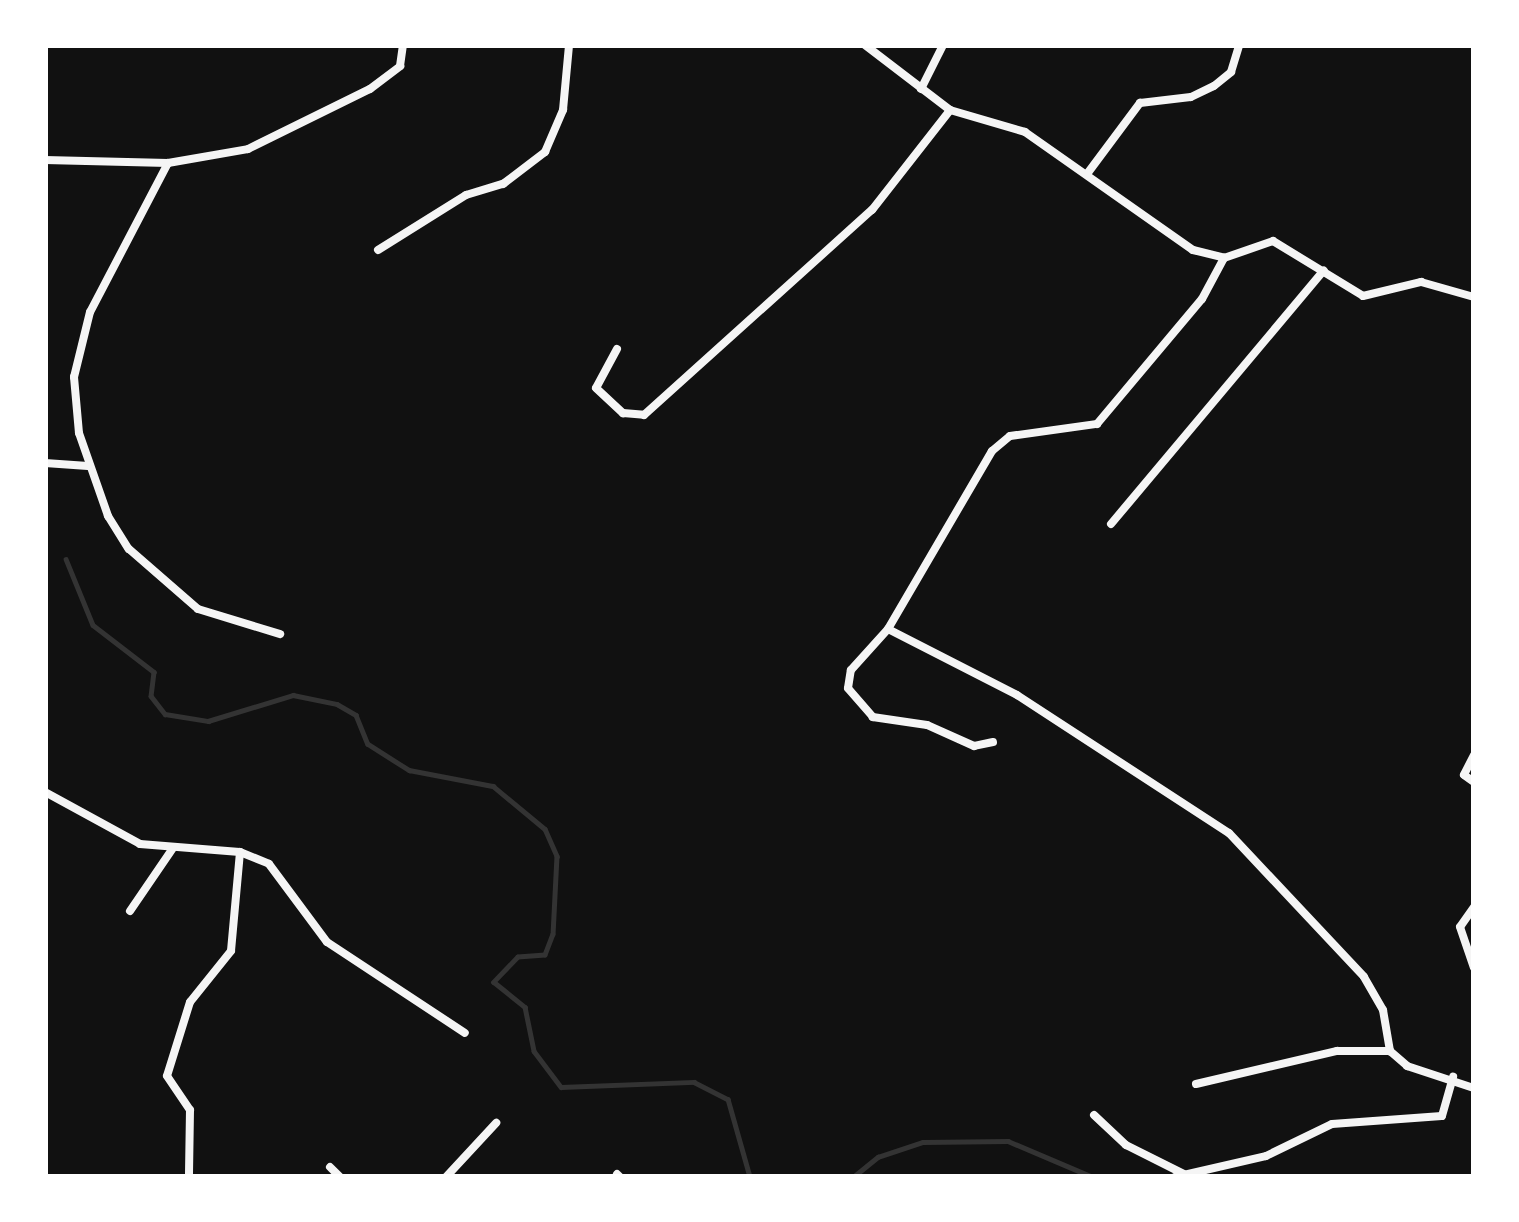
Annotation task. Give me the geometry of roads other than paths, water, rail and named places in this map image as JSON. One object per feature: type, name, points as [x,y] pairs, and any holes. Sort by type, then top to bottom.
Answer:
[{"type":"street","points":[[46,161],[167,163],[248,149],[318,118],[384,80],[400,65],[403,45]]},
{"type":"street","points":[[378,250],[466,195],[503,184],[545,152],[563,110],[569,45]]},
{"type":"street","points":[[866,45],[950,110],[1025,132],[1164,234],[1224,258],[1273,242],[1363,296],[1421,282],[1474,297]]},
{"type":"street","points":[[921,88],[943,45]]},
{"type":"street","points":[[1088,174],[1140,103],[1191,97],[1214,86],[1231,72],[1239,45]]},
{"type":"street","points":[[617,350],[596,388],[623,413],[644,415],[872,210],[950,110]]},
{"type":"street","points":[[167,163],[111,262],[80,344],[74,404],[88,466],[118,535],[161,581],[221,619],[280,634]]},
{"type":"street","points":[[993,742],[974,746],[927,725],[873,716],[848,679],[888,629],[992,451],[1010,436],[1097,424],[1189,316],[1224,258]]},
{"type":"street","points":[[1111,524],[1324,270]]},
{"type":"street","points":[[45,463],[88,466]]},
{"type":"street","points":[[888,629],[1017,695],[1228,833],[1364,976],[1383,1010],[1390,1052]]},
{"type":"street","points":[[1474,755],[1464,776],[1474,782]]},
{"type":"street","points":[[45,791],[118,835],[172,848],[240,851],[268,864],[327,942],[465,1034]]},
{"type":"street","points":[[130,910],[172,848]]},
{"type":"street","points":[[189,1177],[190,1110],[167,1076],[190,1002],[231,951],[240,851]]},
{"type":"street","points":[[1474,907],[1460,927],[1474,968]]},
{"type":"street","points":[[1196,1084],[1337,1051],[1390,1052],[1407,1066],[1453,1077],[1474,1088]]},
{"type":"street","points":[[1094,1115],[1126,1145],[1180,1176],[1266,1156],[1332,1124],[1442,1116],[1453,1077]]},
{"type":"street","points":[[446,1177],[496,1123]]},
{"type":"street","points":[[330,1166],[340,1177]]},
{"type":"waterway","points":[[66,559],[93,625],[154,672],[151,696],[165,714],[208,721],[293,695],[337,704],[356,715],[368,744],[409,770],[493,786],[545,829],[557,856],[553,934],[545,955],[518,957],[494,982],[525,1007],[534,1051],[561,1087],[694,1082],[728,1099],[750,1177]]},
{"type":"waterway","points":[[853,1177],[878,1157],[923,1142],[1008,1141],[1093,1177]]}]
